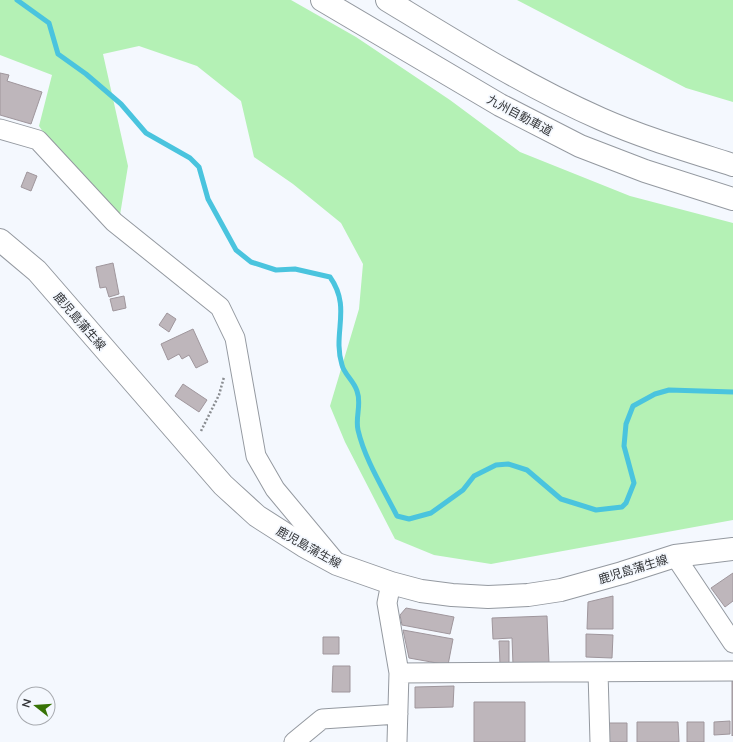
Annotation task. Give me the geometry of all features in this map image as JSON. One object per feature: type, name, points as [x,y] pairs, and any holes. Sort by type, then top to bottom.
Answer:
[{"type":"main road","name":"九州自動車道","points":[[322,0],[500,105],[580,146],[645,171],[733,199]]},
{"type":"main road","points":[[387,0],[542,91],[609,122],[663,143],[733,165]]},
{"type":"main road","name":"鹿児島蒲生線","points":[[0,240],[37,271],[223,484],[257,516],[304,546],[337,564],[391,583],[421,591],[452,595],[488,597],[528,595],[561,590],[675,556],[733,549]]},
{"type":"street","points":[[0,129],[38,140],[114,222],[220,307],[235,338],[256,456],[275,489],[337,564]]},
{"type":"street","points":[[675,556],[733,643]]},
{"type":"street","points":[[391,583],[387,603],[399,673],[397,742]]},
{"type":"street","points":[[598,672],[600,742]]},
{"type":"street","points":[[399,673],[733,672]]},
{"type":"street","points":[[294,742],[322,719],[398,714]]},
{"type":"path","points":[[190,448],[207,423],[219,395],[224,375]]},
{"type":"green space","points":[[0,0],[291,0],[356,37],[450,100],[520,152],[630,196],[733,223],[733,520],[491,564],[434,555],[395,539],[345,442],[330,406],[359,309],[363,264],[341,223],[293,184],[254,157],[241,101],[197,66],[139,46],[103,54],[128,166],[120,215],[71,173],[39,126],[52,75],[0,55]]},
{"type":"green space","points":[[517,0],[733,0],[733,102],[686,88]]},
{"type":"building","points":[[0,73],[9,75],[7,81],[42,92],[31,124],[0,115]]},
{"type":"building","points":[[27,172],[37,176],[31,191],[21,187]]},
{"type":"building","points":[[113,263],[119,294],[109,297],[106,287],[100,288],[96,267]]},
{"type":"building","points":[[124,296],[126,308],[113,311],[110,299]]},
{"type":"building","points":[[167,313],[176,319],[169,332],[159,325]]},
{"type":"building","points":[[193,329],[208,362],[196,368],[189,355],[182,359],[179,354],[168,360],[161,344]]},
{"type":"building","points":[[183,384],[207,400],[199,412],[175,396]]},
{"type":"building","points":[[733,573],[733,601],[725,607],[711,588]]},
{"type":"building","points":[[613,596],[613,629],[587,629],[588,602]]},
{"type":"building","points":[[406,608],[454,617],[450,634],[402,625],[400,615]]},
{"type":"building","points":[[547,616],[549,663],[513,665],[512,638],[493,639],[492,618]]},
{"type":"building","points":[[403,630],[453,639],[448,665],[409,658]]},
{"type":"building","points":[[586,634],[613,635],[612,658],[586,657]]},
{"type":"building","points":[[323,637],[339,637],[339,654],[323,654]]},
{"type":"building","points":[[499,641],[509,641],[509,664],[500,664]]},
{"type":"building","points":[[333,666],[350,666],[350,692],[332,692]]},
{"type":"building","points":[[732,681],[733,735],[732,736]]},
{"type":"building","points":[[454,686],[453,707],[415,708],[415,687]]},
{"type":"building","points":[[474,702],[525,702],[525,742],[474,742]]},
{"type":"building","points":[[730,721],[730,734],[714,735],[714,722]]},
{"type":"building","points":[[637,722],[678,722],[679,742],[637,742]]},
{"type":"building","points":[[687,722],[704,722],[704,742],[687,742]]},
{"type":"building","points":[[609,723],[627,723],[627,742],[609,742]]},
{"type":"waterway","points":[[17,0],[49,23],[58,54],[86,74],[121,104],[146,133],[190,158],[199,167],[208,199],[236,250],[251,262],[276,270],[295,269],[330,277],[340,299],[340,353],[342,365],[356,387],[359,401],[357,425],[361,441],[380,484],[397,516],[409,519],[431,513],[463,490],[474,476],[496,465],[508,464],[527,470],[561,499],[596,510],[622,507],[626,503],[634,483],[624,446],[626,424],[633,406],[655,394],[669,390],[733,392]]}]
